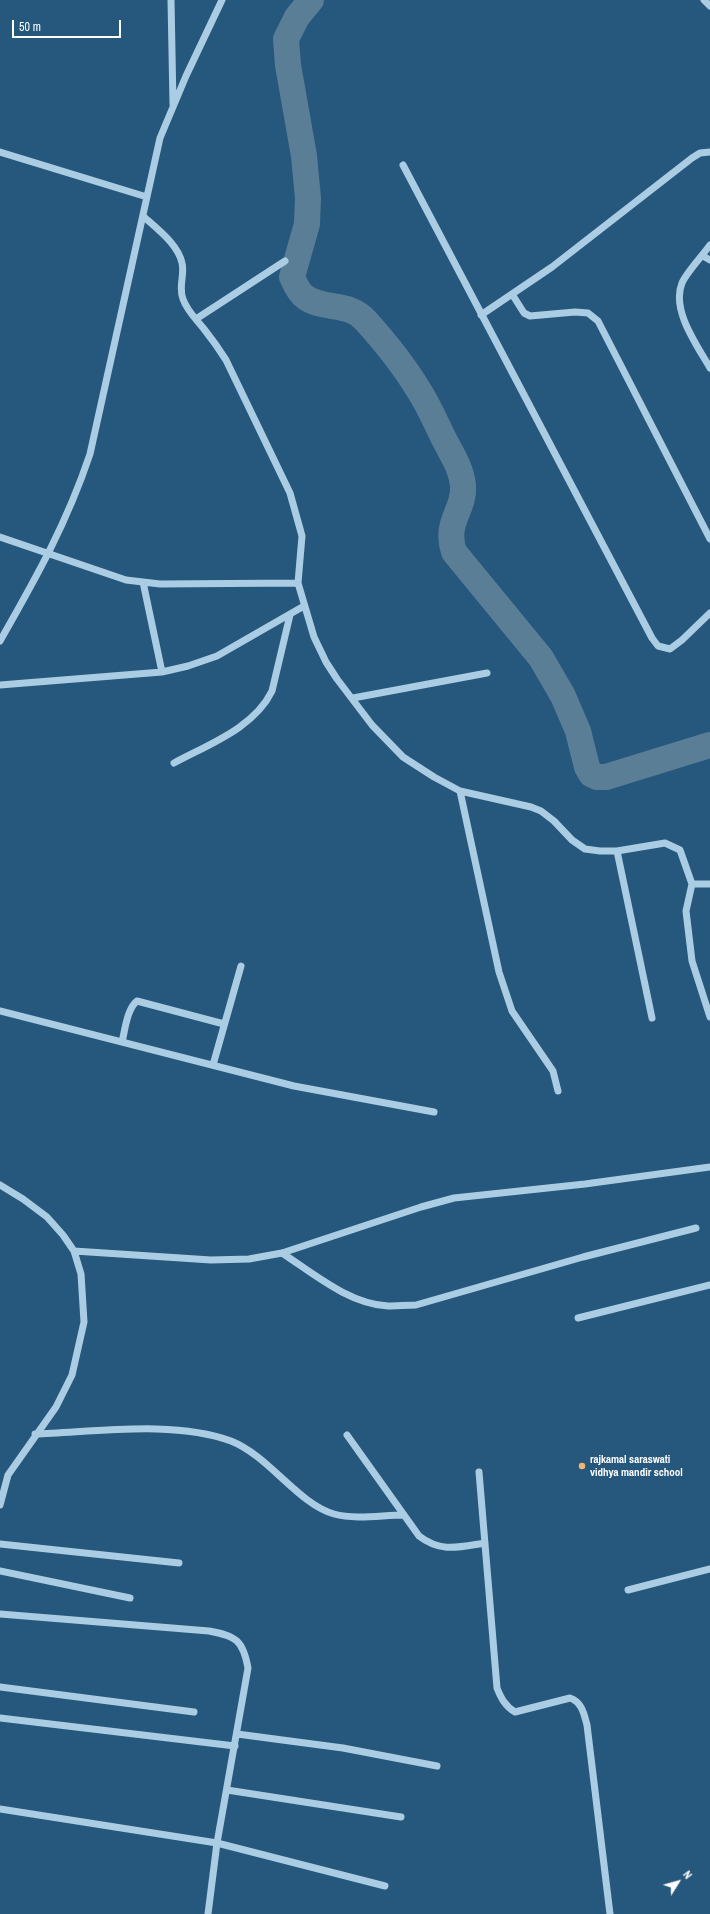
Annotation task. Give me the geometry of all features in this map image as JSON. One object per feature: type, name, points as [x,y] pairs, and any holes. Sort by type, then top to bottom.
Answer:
[{"type":"street","points":[[171,0],[173,108]]},
{"type":"street","points":[[0,641],[50,553],[78,490],[90,454],[160,138],[222,0]]},
{"type":"street","points":[[704,0],[710,6]]},
{"type":"street","points":[[0,152],[147,196]]},
{"type":"street","points":[[481,315],[552,267],[692,158],[700,153],[710,152]]},
{"type":"street","points":[[403,166],[652,638],[658,646],[670,649],[710,614]]},
{"type":"street","points":[[143,216],[169,240],[178,253],[182,263],[180,288],[183,299],[226,360],[290,493],[302,536],[298,583],[314,636],[326,662],[372,725],[403,757],[434,777],[460,791],[531,807],[541,811],[554,821],[572,840],[584,849],[617,851],[665,844],[680,850],[692,884],[686,911],[692,961],[710,1017]]},
{"type":"street","points":[[710,245],[682,282],[679,301],[687,327],[710,368]]},
{"type":"street","points":[[703,256],[710,260]]},
{"type":"street","points":[[196,319],[285,261]]},
{"type":"street","points":[[512,294],[524,313],[530,316],[575,312],[588,313],[598,321],[710,539]]},
{"type":"street","points":[[0,536],[126,580],[187,584],[298,583]]},
{"type":"street","points":[[143,582],[162,672]]},
{"type":"street","points":[[0,685],[162,672],[188,666],[217,656],[304,606]]},
{"type":"street","points":[[174,763],[247,722],[266,702],[272,691],[290,615]]},
{"type":"street","points":[[353,698],[487,673]]},
{"type":"street","points":[[460,791],[498,972],[504,992],[512,1011],[554,1071],[558,1091]]},
{"type":"street","points":[[617,851],[652,1018]]},
{"type":"street","points":[[692,884],[710,884]]},
{"type":"street","points":[[213,1065],[241,966]]},
{"type":"street","points":[[122,1042],[130,1011],[133,1004],[137,1001],[224,1024]]},
{"type":"street","points":[[0,1012],[294,1086],[434,1112]]},
{"type":"street","points":[[74,1251],[211,1260],[249,1259],[282,1253],[421,1207],[454,1198],[585,1184],[710,1167]]},
{"type":"street","points":[[0,1185],[23,1198],[47,1217],[63,1235],[74,1251],[81,1274],[84,1322],[72,1375],[56,1407],[35,1434],[8,1475],[0,1506]]},
{"type":"street","points":[[282,1253],[342,1292],[364,1301],[387,1306],[416,1305],[583,1257],[696,1228]]},
{"type":"street","points":[[578,1318],[710,1285]]},
{"type":"street","points":[[35,1434],[162,1428],[209,1434],[232,1442],[260,1458],[320,1508],[334,1514],[348,1516],[404,1515]]},
{"type":"street","points":[[347,1435],[419,1536],[429,1544],[452,1548],[485,1543]]},
{"type":"street","points":[[478,1472],[497,1688],[502,1700],[508,1708],[515,1712],[570,1698],[579,1703],[585,1716],[610,1914]]},
{"type":"street","points":[[0,1544],[179,1563]]},
{"type":"street","points":[[628,1590],[710,1569]]},
{"type":"street","points":[[0,1571],[130,1598]]},
{"type":"street","points":[[0,1614],[209,1631],[221,1633],[235,1639],[245,1650],[248,1668],[217,1843],[208,1914]]},
{"type":"street","points":[[0,1687],[194,1712]]},
{"type":"street","points":[[0,1718],[235,1746]]},
{"type":"street","points":[[237,1734],[343,1748],[437,1766]]},
{"type":"street","points":[[227,1790],[401,1817]]},
{"type":"street","points":[[0,1809],[217,1843],[385,1886]]},
{"type":"waterway","points":[[311,0],[297,17],[286,39],[288,65],[304,156],[308,198],[307,224],[292,277],[299,291],[312,301],[320,304],[344,308],[359,315],[366,321],[394,354],[422,395],[455,460],[462,478],[463,494],[451,532],[454,552],[541,658],[563,696],[578,731],[587,767],[591,774],[597,777],[606,777],[710,745]]},
{"type":"place","name":"rajkamal saraswati vidhya mandir school","points":[[582,1466]]}]
